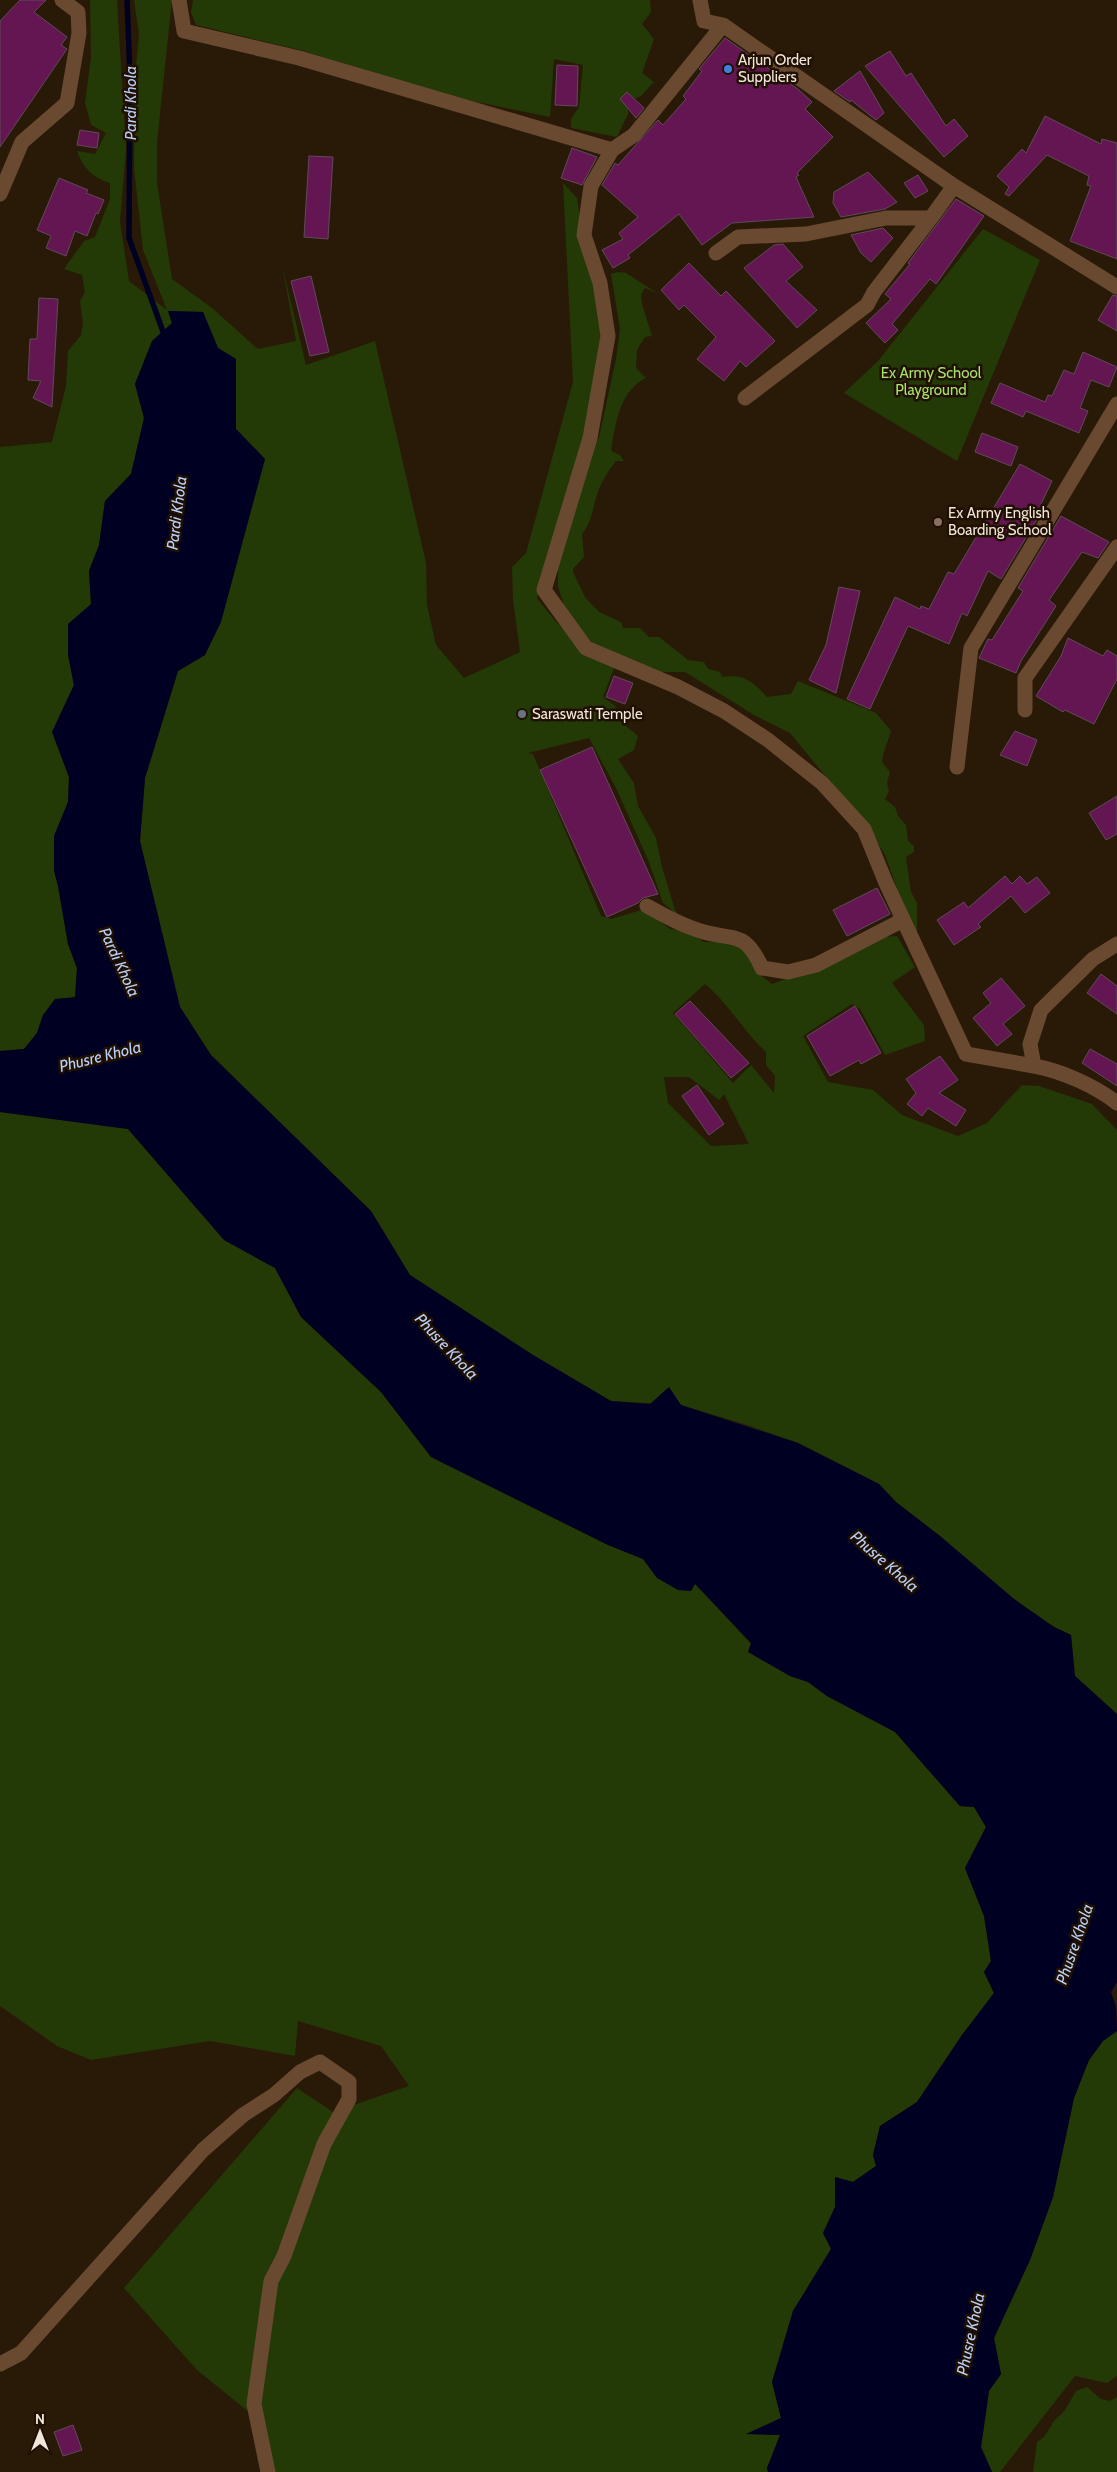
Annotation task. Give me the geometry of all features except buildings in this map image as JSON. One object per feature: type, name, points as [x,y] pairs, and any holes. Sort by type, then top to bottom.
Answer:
[{"type":"street","points":[[0,194],[22,142],[67,103],[79,33],[78,12],[62,0]]},
{"type":"street","points":[[178,0],[184,31],[299,58],[612,150]]},
{"type":"street","points":[[700,0],[704,22],[724,25],[954,186],[1117,287]]},
{"type":"street","points":[[724,25],[634,135],[612,150],[591,186],[584,236],[600,283],[608,336],[590,438],[544,590],[586,648],[678,687],[724,712],[768,740],[822,783],[864,829],[903,920],[966,1054],[1045,1068],[1103,1092],[1117,1103]]},
{"type":"street","points":[[745,398],[866,304],[954,186]]},
{"type":"street","points":[[716,253],[738,237],[806,234],[886,218],[931,218]]},
{"type":"street","points":[[957,767],[970,648],[1117,404]]},
{"type":"street","points":[[1024,710],[1024,678],[1117,547]]},
{"type":"street","points":[[647,906],[689,927],[704,932],[737,937],[753,949],[762,968],[788,972],[816,965],[903,920]]},
{"type":"street","points":[[1034,1066],[1030,1044],[1041,1010],[1093,960],[1117,944]]},
{"type":"street","points":[[0,2364],[21,2353],[203,2150],[243,2115],[274,2095],[300,2072],[320,2062],[348,2082],[348,2099],[324,2144],[284,2256],[271,2281],[254,2404],[268,2472]]},
{"type":"green space","points":[[90,0],[117,0],[126,149],[120,222],[129,281],[167,310],[143,250],[134,168],[135,77],[139,34],[134,0],[172,0],[157,142],[157,183],[172,279],[212,308],[258,349],[296,341],[282,265],[306,365],[375,341],[426,563],[427,605],[436,645],[464,678],[520,652],[513,600],[512,567],[526,553],[573,382],[563,183],[577,198],[602,341],[589,426],[540,581],[537,598],[554,619],[581,645],[615,666],[603,697],[615,706],[620,721],[638,736],[634,750],[618,759],[634,783],[638,806],[656,838],[662,867],[675,910],[680,917],[663,903],[649,862],[616,788],[589,738],[528,753],[533,754],[601,916],[611,919],[645,909],[670,929],[695,932],[703,942],[737,942],[751,953],[758,973],[772,984],[826,964],[885,937],[897,936],[915,967],[892,983],[924,1025],[925,1041],[885,1055],[860,1009],[852,1004],[803,1036],[828,1082],[873,1090],[902,1115],[958,1136],[987,1123],[1022,1085],[1039,1086],[1092,1104],[1117,1130],[1117,1714],[1075,1676],[1071,1635],[1054,1627],[1014,1599],[940,1536],[896,1502],[879,1484],[798,1443],[744,1424],[681,1405],[611,1401],[533,1355],[410,1275],[371,1211],[211,1055],[180,1007],[140,841],[145,778],[178,671],[205,655],[265,459],[236,429],[236,359],[218,348],[203,312],[168,311],[172,323],[152,342],[135,384],[144,418],[131,474],[105,501],[99,545],[89,571],[91,604],[68,655],[74,685],[52,732],[69,777],[68,802],[54,836],[54,871],[68,944],[77,968],[75,997],[43,1015],[37,1033],[24,1049],[0,1051],[0,447],[52,442],[66,386],[68,351],[81,335],[83,323],[80,301],[85,292],[82,275],[64,269],[84,241],[95,237],[110,199],[110,183],[89,172],[77,151],[95,154],[106,133],[91,125],[85,103],[91,57]],"holes":[[[705,984],[766,1052],[766,1065],[775,1076],[774,1093],[751,1065],[733,1083],[673,1013]],[[664,1077],[689,1077],[719,1100],[724,1094],[749,1144],[711,1146],[668,1103]]]},
{"type":"green space","points":[[193,0],[650,0],[651,12],[642,24],[654,39],[642,73],[654,82],[641,96],[628,101],[628,114],[617,137],[571,128],[571,119],[579,107],[583,65],[554,59],[550,117],[457,98],[300,50],[196,25],[191,12]]},
{"type":"green space","name":"Ex Army School Playground","points":[[983,229],[1040,260],[957,461],[844,393],[878,361]]},
{"type":"green space","points":[[618,272],[626,273],[657,293],[645,288],[641,294],[642,304],[652,336],[645,337],[637,350],[636,368],[646,378],[630,391],[620,409],[611,451],[620,455],[624,461],[616,461],[602,483],[589,521],[582,534],[584,557],[573,569],[573,572],[585,597],[599,612],[621,622],[623,628],[640,628],[649,637],[659,637],[688,660],[704,662],[708,669],[720,672],[722,677],[730,676],[748,680],[767,697],[791,694],[798,681],[876,713],[891,731],[882,762],[890,772],[887,783],[889,792],[885,799],[895,807],[898,816],[906,825],[908,841],[914,846],[914,852],[906,857],[911,892],[917,903],[917,935],[885,855],[870,830],[790,733],[754,715],[685,672],[659,672],[600,649],[577,629],[566,613],[558,586],[558,557],[587,460],[599,437],[616,359],[620,329],[611,274]]},
{"type":"green space","points":[[0,1112],[128,1129],[224,1240],[275,1268],[301,1317],[381,1392],[431,1457],[608,1545],[643,1559],[657,1578],[695,1583],[751,1644],[749,1652],[790,1676],[808,1682],[827,1696],[895,1732],[960,1806],[974,1807],[986,1827],[965,1868],[984,1916],[991,1961],[984,1972],[994,1993],[962,2035],[917,2102],[880,2126],[873,2155],[876,2166],[853,2182],[835,2177],[835,2207],[823,2233],[831,2249],[793,2311],[772,2382],[781,2418],[748,2434],[780,2435],[767,2468],[768,2472],[274,2472],[260,2421],[197,2370],[124,2288],[297,2088],[333,2112],[409,2086],[381,2046],[298,2021],[295,2056],[210,2041],[91,2060],[57,2046],[0,2006]]},
{"type":"green space","points":[[1117,2031],[1117,2376],[1107,2383],[1075,2376],[1000,2472],[992,2472],[981,2447],[989,2391],[1001,2374],[994,2338],[1030,2260],[1053,2197],[1074,2098],[1089,2060],[1103,2041]]},
{"type":"green space","points":[[1087,2387],[1101,2399],[1110,2401],[1117,2397],[1117,2472],[1033,2472],[1037,2442],[1044,2437],[1054,2421],[1065,2410],[1076,2391]]},
{"type":"water","name":"Phusre Khola","points":[[168,311],[203,312],[218,348],[236,359],[236,429],[265,459],[221,622],[205,655],[178,671],[145,778],[140,841],[180,1007],[211,1055],[371,1211],[410,1275],[533,1355],[611,1401],[650,1404],[669,1387],[681,1405],[798,1443],[879,1484],[896,1502],[940,1536],[1014,1599],[1054,1627],[1071,1635],[1075,1676],[1117,1714],[1117,1982],[1111,1992],[1116,2007],[1117,2031],[1103,2041],[1089,2060],[1074,2098],[1053,2197],[1030,2260],[994,2338],[1001,2374],[989,2391],[981,2447],[992,2472],[768,2472],[767,2468],[780,2435],[746,2434],[781,2418],[772,2382],[793,2311],[831,2249],[823,2233],[835,2207],[835,2177],[853,2182],[876,2166],[873,2155],[880,2126],[917,2102],[962,2035],[994,1993],[984,1972],[991,1961],[984,1916],[965,1868],[986,1827],[974,1807],[960,1806],[895,1732],[827,1696],[808,1682],[790,1676],[748,1652],[751,1643],[695,1584],[691,1591],[678,1590],[657,1578],[643,1559],[608,1545],[431,1457],[381,1392],[301,1317],[275,1268],[224,1240],[128,1129],[0,1112],[0,1051],[24,1049],[37,1033],[43,1015],[55,999],[75,997],[77,968],[68,944],[54,871],[54,836],[68,802],[69,777],[52,732],[74,685],[68,655],[68,624],[91,604],[89,571],[99,545],[105,501],[131,474],[144,418],[135,384],[152,341],[172,323]]},
{"type":"waterway","name":"Pardi Khola","points":[[127,0],[130,76],[129,238],[165,337]]},
{"type":"place","name":"Arjun Order Suppliers","points":[[728,69]]},
{"type":"place","name":"Ex Army English Boarding School","points":[[938,522]]},
{"type":"place","name":"Saraswati Temple","points":[[522,714]]}]
